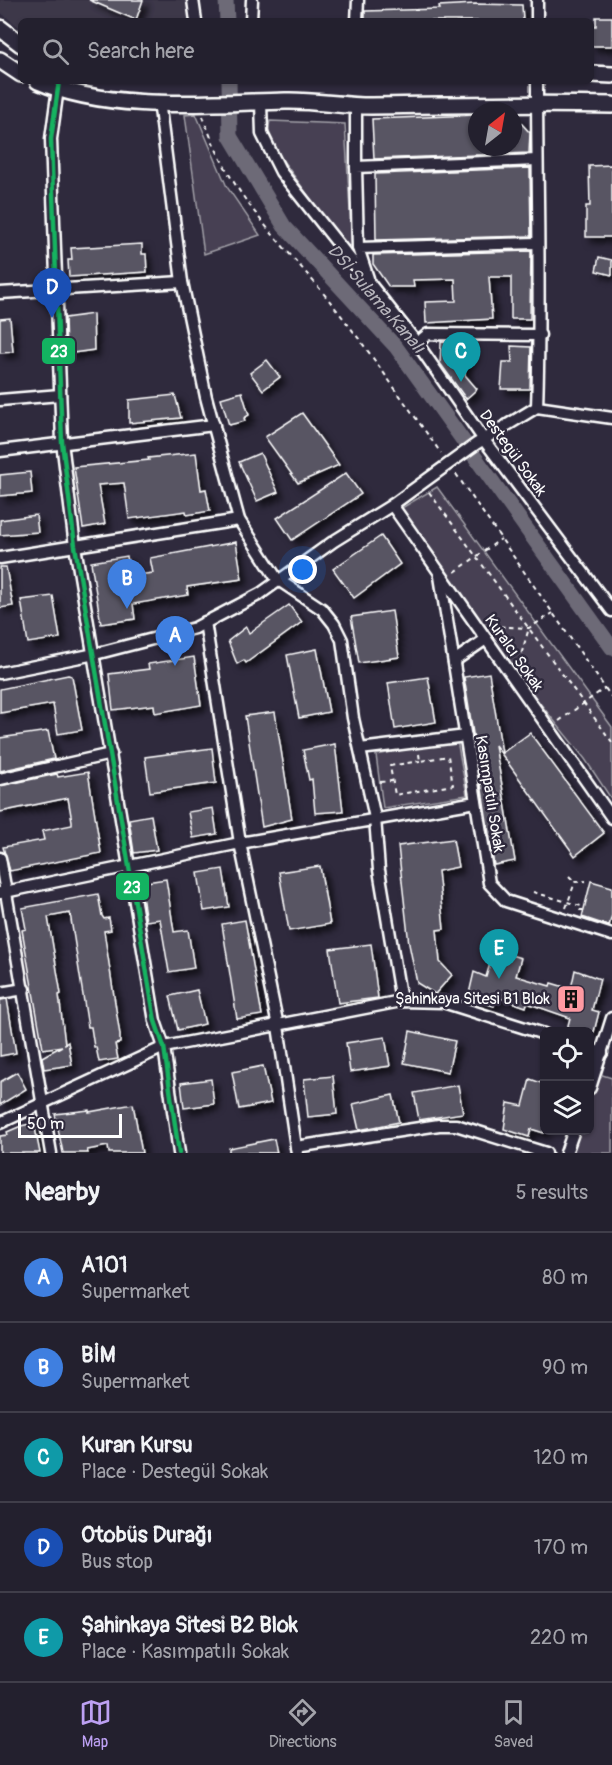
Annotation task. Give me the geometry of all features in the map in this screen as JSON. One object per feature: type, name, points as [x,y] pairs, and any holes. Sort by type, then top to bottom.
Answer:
[{"type":"main road","points":[[0,28],[18,42]]},
{"type":"main road","points":[[0,60],[18,72]]},
{"type":"main road","points":[[594,74],[612,75]]},
{"type":"main road","points":[[58,85],[102,100],[253,103],[286,101],[356,105],[612,105]]},
{"type":"street","points":[[193,0],[196,18]]},
{"type":"street","points":[[251,18],[252,0]]},
{"type":"street","points":[[357,18],[358,0]]},
{"type":"street","points":[[537,0],[537,18]]},
{"type":"street","points":[[537,84],[536,243],[540,335],[537,406]]},
{"type":"street","points":[[58,85],[51,139],[62,442],[75,546],[95,654],[155,1022],[164,1047],[179,1153]]},
{"type":"street","points":[[159,101],[182,282],[214,424],[239,520],[277,579],[322,609],[334,624],[342,640],[360,749],[375,818],[379,870],[400,1001]]},
{"type":"street","name":"Destegül Sokak","points":[[253,103],[262,134],[281,172],[417,343],[480,442],[612,611]]},
{"type":"street","points":[[356,105],[358,248],[372,287]]},
{"type":"street","points":[[356,167],[537,160]]},
{"type":"street","points":[[358,248],[536,243]]},
{"type":"street","points":[[0,293],[182,282]]},
{"type":"street","points":[[417,343],[428,334],[540,335]]},
{"type":"street","points":[[0,400],[60,394]]},
{"type":"street","points":[[0,673],[95,654],[195,628],[260,594],[277,579],[392,505],[480,442],[537,406],[612,418]]},
{"type":"street","points":[[0,451],[214,424]]},
{"type":"street","name":"Kuralcı Sokak","points":[[392,505],[612,818]]},
{"type":"street","points":[[0,558],[239,520]]},
{"type":"street","name":"Kasımpatılı Sokak","points":[[442,578],[489,883],[506,901],[612,935]]},
{"type":"street","points":[[205,622],[240,843],[278,1026],[297,1150],[439,1125],[456,1125],[546,1153]]},
{"type":"street","points":[[454,661],[486,639]]},
{"type":"street","points":[[360,749],[466,736]]},
{"type":"street","points":[[0,779],[111,754]]},
{"type":"street","points":[[3,892],[240,843],[476,802]]},
{"type":"street","points":[[0,858],[3,892],[24,989],[51,1153]]},
{"type":"street","points":[[0,993],[24,989]]},
{"type":"street","points":[[0,1123],[164,1047],[400,1001],[443,1002],[540,1034]]},
{"type":"street","points":[[592,1081],[612,1018]]},
{"type":"street","points":[[594,1050],[602,1053]]},
{"type":"street","points":[[566,1153],[573,1135]]},
{"type":"path","points":[[204,102],[213,146],[234,186],[267,230],[336,309],[442,454],[445,467],[454,471],[612,698]]},
{"type":"path","points":[[423,483],[612,741]]},
{"type":"path","points":[[442,578],[478,556],[501,538]]},
{"type":"path","points":[[476,625],[528,628],[553,613]]},
{"type":"path","points":[[514,680],[528,628]]},
{"type":"path","points":[[548,728],[605,687]]},
{"type":"path","points":[[417,742],[420,761]]},
{"type":"path","points":[[448,756],[453,785],[395,795],[390,766],[420,761],[448,756]]},
{"type":"path","points":[[569,876],[575,882]]},
{"type":"path","points":[[575,882],[586,881]]},
{"type":"path","points":[[561,920],[575,882]]},
{"type":"path","points":[[533,892],[581,906],[580,909],[583,910]]},
{"type":"shaded area","points":[[0,0],[188,0],[190,18],[18,18],[18,27],[0,12]]},
{"type":"shaded area","points":[[196,114],[227,187],[260,235],[204,254],[185,115]]},
{"type":"shaded area","points":[[270,121],[345,124],[352,246],[344,245],[281,158],[268,130]]},
{"type":"shaded area","points":[[437,487],[612,727],[612,800],[585,759],[513,670],[400,509]]},
{"type":"shaded area","points":[[457,740],[467,795],[383,808],[376,755]]},
{"type":"shaded area","points":[[596,1073],[612,1078],[612,1153],[570,1153],[576,1135],[594,1135]]},
{"type":"building","points":[[89,0],[143,0],[137,18],[131,18]]},
{"type":"building","points":[[522,5],[523,18],[365,18],[365,11],[440,9],[439,6]]},
{"type":"building","points":[[596,17],[612,17],[612,46],[594,46],[594,26],[596,26]]},
{"type":"building","points":[[468,115],[468,155],[374,159],[372,119]]},
{"type":"building","points":[[522,124],[530,133],[529,153],[522,153]]},
{"type":"building","points":[[612,165],[612,237],[586,237],[586,206],[590,206],[589,166]]},
{"type":"building","points":[[530,168],[531,236],[376,240],[375,174]]},
{"type":"building","points":[[142,244],[142,254],[146,254],[147,272],[69,277],[68,260],[72,260],[71,248]]},
{"type":"building","points":[[531,251],[530,319],[511,319],[511,277],[489,277],[492,319],[426,323],[425,302],[456,301],[455,279],[413,280],[414,287],[389,287],[373,264],[373,255]]},
{"type":"building","points":[[599,257],[612,260],[612,275],[596,271]]},
{"type":"building","points":[[93,314],[94,350],[66,354],[65,318]]},
{"type":"building","points":[[10,318],[13,352],[0,353],[0,319]]},
{"type":"building","points":[[441,342],[467,343],[465,375],[477,389],[466,399],[440,363]]},
{"type":"building","points":[[511,346],[531,347],[530,389],[501,389],[503,362],[512,362]]},
{"type":"building","points":[[267,360],[280,377],[263,390],[250,373]]},
{"type":"building","points":[[242,392],[249,415],[244,418],[245,421],[229,425],[221,398]]},
{"type":"building","points":[[175,395],[181,418],[129,423],[129,400]]},
{"type":"building","points":[[302,413],[339,465],[298,483],[265,437]]},
{"type":"building","points":[[196,453],[201,490],[206,489],[210,511],[187,515],[186,511],[129,519],[124,483],[98,485],[105,524],[83,528],[74,467]]},
{"type":"building","points":[[260,453],[278,492],[257,501],[239,462]]},
{"type":"building","points":[[30,472],[32,493],[0,496],[0,475]]},
{"type":"building","points":[[346,473],[361,494],[292,540],[277,518]]},
{"type":"building","points":[[36,515],[38,532],[0,535],[0,520]]},
{"type":"building","points":[[381,536],[400,564],[354,598],[333,569]]},
{"type":"building","points":[[236,542],[242,579],[187,587],[188,595],[133,604],[135,619],[101,624],[91,562],[127,556],[130,576],[153,573],[150,558]]},
{"type":"building","points":[[0,567],[6,567],[13,606],[0,608]]},
{"type":"building","points":[[53,596],[60,638],[28,643],[21,600]]},
{"type":"building","points":[[289,605],[302,622],[246,663],[244,660],[237,664],[228,641],[246,627],[249,633]]},
{"type":"building","points":[[392,611],[399,657],[359,663],[351,617]]},
{"type":"building","points":[[317,649],[329,712],[299,718],[287,655]]},
{"type":"building","points":[[194,657],[201,705],[155,713],[154,705],[113,710],[109,674],[149,669],[148,664]]},
{"type":"building","points":[[489,673],[502,753],[530,733],[604,833],[575,856],[495,745],[515,861],[494,865],[464,677]]},
{"type":"building","points":[[72,676],[82,730],[58,734],[53,704],[0,713],[0,689]]},
{"type":"building","points":[[428,677],[436,722],[395,729],[388,683]]},
{"type":"building","points":[[275,712],[292,819],[262,827],[245,716]]},
{"type":"building","points":[[48,731],[54,759],[0,771],[0,738]]},
{"type":"building","points":[[335,744],[343,811],[315,813],[312,779],[309,780],[303,750]]},
{"type":"building","points":[[212,748],[216,783],[150,792],[145,757]]},
{"type":"building","points":[[88,772],[101,853],[10,871],[3,847],[44,840],[42,831],[72,825],[72,821],[68,798],[0,812],[0,786],[57,774],[58,777]]},
{"type":"building","points":[[213,808],[217,834],[193,838],[188,812]]},
{"type":"building","points":[[151,815],[157,850],[134,853],[129,819]]},
{"type":"building","points":[[453,839],[458,867],[438,871],[444,929],[437,930],[440,962],[452,975],[435,994],[417,983],[409,944],[398,846]]},
{"type":"building","points":[[320,866],[330,924],[289,931],[279,872]]},
{"type":"building","points":[[223,869],[229,907],[204,911],[198,873]]},
{"type":"building","points":[[166,879],[174,932],[188,930],[194,968],[169,972],[160,919],[146,921],[140,883]]},
{"type":"building","points":[[591,881],[612,887],[612,915],[609,926],[582,917]]},
{"type":"building","points":[[98,894],[102,916],[104,919],[109,918],[111,930],[104,931],[120,1035],[120,1043],[115,1044],[118,1059],[99,1062],[96,1047],[94,1047],[91,1027],[88,1027],[70,913],[48,917],[61,994],[59,995],[65,1044],[68,1042],[72,1065],[44,1069],[42,1057],[62,1046],[43,1049],[22,930],[26,929],[22,908]]},
{"type":"building","points":[[245,920],[262,1015],[237,1019],[222,924]]},
{"type":"building","points":[[371,944],[378,998],[338,1003],[330,949]]},
{"type":"building","points":[[494,950],[521,958],[516,976],[550,986],[551,983],[571,989],[575,970],[600,979],[592,1010],[599,1012],[594,1032],[594,1027],[568,1027],[570,1018],[527,1003],[526,1007],[497,997],[494,1006],[468,998],[474,972],[486,977]]},
{"type":"building","points":[[197,990],[205,1024],[178,1030],[170,996]]},
{"type":"building","points":[[7,999],[16,1053],[0,1056],[0,1000]]},
{"type":"building","points":[[410,1031],[455,1041],[448,1072],[404,1063]]},
{"type":"building","points":[[385,1037],[390,1066],[350,1072],[346,1043]]},
{"type":"building","points":[[263,1066],[271,1103],[239,1109],[232,1072]]},
{"type":"building","points":[[17,1072],[26,1089],[0,1105],[0,1082]]},
{"type":"building","points":[[333,1076],[337,1114],[308,1117],[304,1079]]},
{"type":"building","points":[[211,1079],[214,1104],[184,1108],[181,1083]]},
{"type":"building","points":[[530,1079],[540,1083],[540,1132],[531,1129],[529,1137],[504,1129],[508,1103],[523,1106]]},
{"type":"building","points":[[458,1085],[463,1113],[419,1120],[414,1093]]},
{"type":"building","points":[[393,1095],[399,1122],[359,1130],[353,1104]]},
{"type":"building","points":[[133,1104],[142,1153],[109,1153],[108,1146],[87,1150],[88,1153],[63,1153],[55,1114],[89,1110],[89,1112]]},
{"type":"building","points":[[34,1123],[40,1153],[0,1153],[0,1136],[8,1135],[7,1132]]},
{"type":"building","points":[[274,1139],[277,1153],[229,1153],[229,1148]]},
{"type":"waterway","name":"DSİ Sulama Kanalı","points":[[226,0],[227,18]]},
{"type":"waterway","name":"DSİ Sulama Kanalı","points":[[229,84],[230,136],[284,226],[396,347],[612,648]]},
{"type":"transit line","name":"23","points":[[59,84],[51,139],[62,442],[75,546],[155,1021],[164,1047],[179,1153]]},
{"type":"place","name":"Otobüs Durağı","points":[[52,318]]},
{"type":"place","name":"Kuran Kursu","points":[[461,382]]},
{"type":"place","name":"BİM","points":[[127,609]]},
{"type":"place","name":"A101","points":[[175,666]]},
{"type":"place","name":"Şahinkaya Sitesi B2 Blok","points":[[499,979]]},
{"type":"place","name":"Şahinkaya Sitesi B1 Blok","points":[[571,999]]}]
